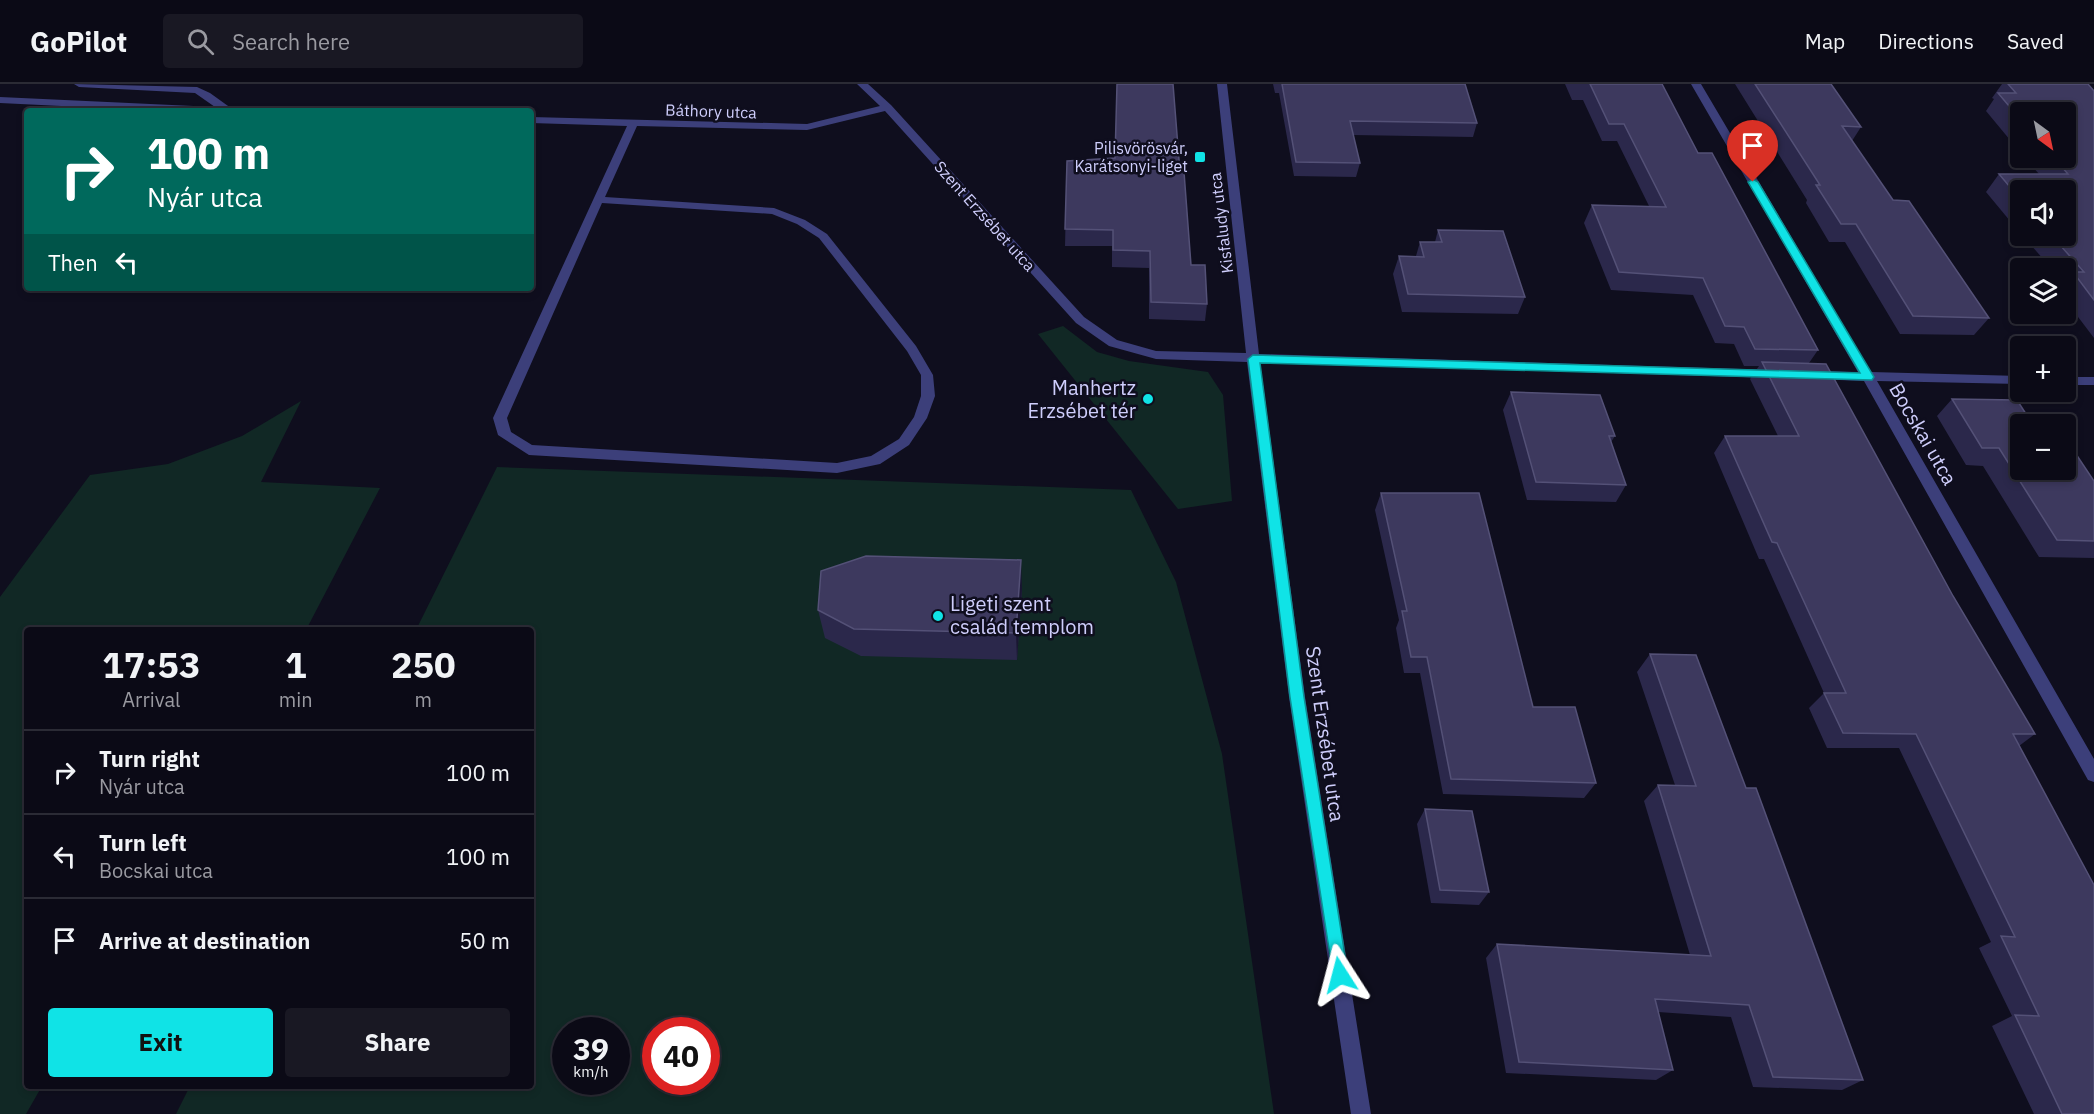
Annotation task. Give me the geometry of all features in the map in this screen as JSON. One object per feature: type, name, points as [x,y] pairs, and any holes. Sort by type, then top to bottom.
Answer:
[{"type":"street","points":[[79,84],[197,90],[208,94],[223,108]]},
{"type":"street","name":"Szent Erzsébet utca","points":[[862,84],[887,107],[1080,320],[1113,343],[1156,355],[1253,359],[1297,697],[1361,1114]]},
{"type":"street","name":"Kisfaludy utca","points":[[1222,84],[1253,359]]},
{"type":"street","name":"Bocskai utca","points":[[1696,84],[1868,377],[2094,775]]},
{"type":"street","points":[[0,100],[164,108]]},
{"type":"street","name":"Báthory utca","points":[[534,120],[807,127],[887,107]]},
{"type":"street","points":[[600,200],[774,211],[801,222],[823,236],[912,349],[927,375],[928,396],[904,442],[875,460],[837,468],[529,450],[505,435],[500,418],[633,123]]},
{"type":"street","points":[[1253,359],[2010,380]]},
{"type":"street","points":[[2076,381],[2094,381]]},
{"type":"green space","points":[[1063,326],[1097,352],[1129,361],[1208,372],[1223,395],[1232,501],[1178,509],[1038,334]]},
{"type":"green space","points":[[301,401],[261,482],[380,488],[308,627],[24,627],[24,1089],[40,1089],[26,1114],[0,1114],[0,597],[90,475],[168,464],[242,436]]},
{"type":"green space","points":[[497,467],[1131,490],[1176,582],[1222,754],[1274,1114],[176,1114],[188,1089],[534,1089],[534,627],[417,627]]},
{"type":"building","points":[[1117,84],[1173,84],[1180,172],[1184,172],[1191,265],[1205,265],[1207,304],[1151,302],[1150,251],[1113,250],[1113,230],[1065,229],[1067,161],[1115,158]]},
{"type":"building","points":[[1282,84],[1465,84],[1477,123],[1350,121],[1360,163],[1296,162]]},
{"type":"building","points":[[1590,84],[1662,84],[1698,153],[1712,153],[1818,350],[1755,349],[1744,327],[1725,326],[1703,278],[1619,272],[1592,205],[1666,207],[1624,124],[1609,124]]},
{"type":"building","points":[[1755,84],[1831,84],[1861,127],[1842,126],[1893,200],[1909,201],[1989,318],[1913,316],[1856,224],[1841,224],[1816,185],[1820,185]]},
{"type":"building","points":[[2008,84],[2088,84],[2094,91],[2094,300],[2076,276],[2076,272],[2084,272],[2076,263],[2076,258],[2072,258],[2061,246],[2076,246],[2076,180],[2010,180],[2010,187],[1999,174],[2068,174],[2063,168],[2076,168],[2076,102],[2010,102],[2010,107],[1998,93],[2016,93]]},
{"type":"building","points":[[1438,230],[1503,231],[1525,297],[1408,294],[1399,256],[1424,257],[1420,242],[1442,242]]},
{"type":"building","points":[[1762,362],[1826,364],[1953,596],[2035,734],[2013,734],[2094,885],[2094,1114],[2062,1114],[2015,1015],[2039,1016],[2001,936],[2015,937],[1916,734],[1843,733],[1824,693],[1846,693],[1777,543],[1772,542],[1725,436],[1799,436]]},
{"type":"building","points":[[1511,392],[1600,395],[1615,436],[1609,436],[1626,485],[1536,482]]},
{"type":"building","points":[[1952,399],[2018,402],[2026,414],[2010,414],[2010,465],[1999,448],[1982,448]]},
{"type":"building","points":[[2076,454],[2094,481],[2094,541],[2057,540],[2019,480],[2076,480]]},
{"type":"building","points":[[1381,493],[1479,493],[1533,707],[1575,707],[1596,783],[1451,779],[1427,657],[1411,657],[1402,611],[1407,611]]},
{"type":"building","points":[[866,556],[1021,560],[1016,633],[854,629],[818,610],[821,571]]},
{"type":"building","points":[[1650,654],[1696,655],[1746,788],[1756,788],[1863,1080],[1773,1077],[1749,1005],[1655,999],[1673,1070],[1519,1062],[1497,944],[1711,956],[1658,785],[1696,786]]},
{"type":"building","points":[[1425,809],[1472,811],[1489,892],[1440,890]]},
{"type":"place","name":"Pilisvörösvár, Karátsonyi-liget","points":[[1200,157]]},
{"type":"place","name":"Manhertz Erzsébet tér","points":[[1148,399]]},
{"type":"place","name":"Ligeti szent család templom","points":[[938,616]]},
{"type":"route","points":[[1340,975],[1297,697],[1253,359],[1868,377],[1753,182]]}]
